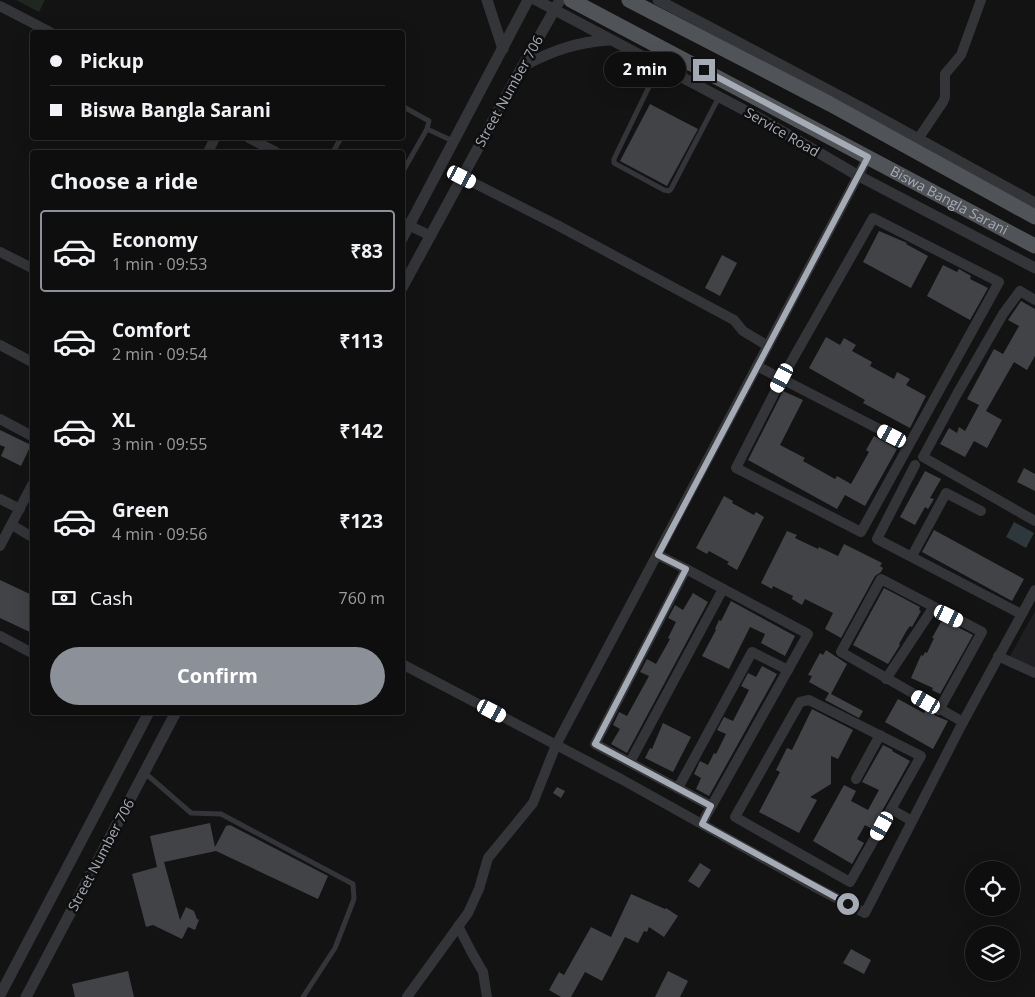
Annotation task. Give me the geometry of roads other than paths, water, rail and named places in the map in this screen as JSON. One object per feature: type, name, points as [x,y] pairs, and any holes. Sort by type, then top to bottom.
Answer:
[{"type":"main road","name":"Biswa Bangla Sarani","points":[[571,0],[1035,246]]},
{"type":"main road","name":"Biswa Bangla Sarani","points":[[630,0],[830,104],[1035,217]]},
{"type":"street","points":[[487,0],[503,49]]},
{"type":"street","points":[[431,236],[406,224],[454,142],[528,0]]},
{"type":"street","name":"Service Road","points":[[536,0],[557,5],[611,40],[761,119],[858,175],[1035,268]]},
{"type":"street","points":[[658,0],[1035,203]]},
{"type":"street","points":[[918,139],[945,97],[945,74],[961,55],[981,0]]},
{"type":"street","name":"Street Number 706","points":[[405,283],[557,5]]},
{"type":"street","points":[[0,6],[46,30]]},
{"type":"street","points":[[522,67],[552,52],[586,42],[611,40]]},
{"type":"street","points":[[253,140],[272,150]]},
{"type":"street","points":[[407,997],[468,912],[479,889],[488,858],[533,803],[556,744],[868,157]]},
{"type":"street","points":[[462,177],[557,225],[734,320],[743,331],[768,346]]},
{"type":"street","points":[[873,218],[999,282],[908,444],[860,532],[736,468],[782,378],[873,218]]},
{"type":"street","points":[[0,252],[30,267]]},
{"type":"street","points":[[1035,300],[1020,291],[1003,314],[923,458],[1035,521]]},
{"type":"street","points":[[0,345],[30,361]]},
{"type":"street","points":[[757,366],[908,444]]},
{"type":"street","points":[[0,419],[30,435]]},
{"type":"street","points":[[915,465],[877,539],[1021,614]]},
{"type":"street","points":[[0,546],[30,489]]},
{"type":"street","points":[[912,556],[946,492],[981,511]]},
{"type":"street","points":[[0,498],[20,509]]},
{"type":"street","points":[[12,524],[30,536]]},
{"type":"street","points":[[658,555],[808,634],[702,824]]},
{"type":"street","points":[[686,569],[595,744],[711,806]]},
{"type":"street","points":[[939,710],[982,632],[933,608],[881,579],[841,652],[939,710],[963,722]]},
{"type":"street","points":[[630,762],[723,589]]},
{"type":"street","points":[[405,666],[556,744],[865,913],[963,722],[1035,590]]},
{"type":"street","points":[[886,678],[933,608]]},
{"type":"street","points":[[0,636],[30,652]]},
{"type":"street","points":[[678,788],[752,652],[788,670]]},
{"type":"street","points":[[998,656],[1035,673]]},
{"type":"street","points":[[809,700],[921,756],[891,810],[850,882],[735,817],[800,702],[809,700]]},
{"type":"street","points":[[0,995],[146,715]]},
{"type":"street","name":"Street Number 706","points":[[26,997],[174,715]]},
{"type":"street","points":[[856,778],[880,735]]},
{"type":"street","points":[[891,810],[912,821]]},
{"type":"street","points":[[458,926],[483,972],[487,997]]},
{"type":"lane","points":[[660,66],[614,159],[616,165],[668,191],[719,97]]},
{"type":"lane","points":[[405,108],[430,121],[405,168]]},
{"type":"lane","points":[[427,128],[454,142]]},
{"type":"lane","points":[[144,772],[191,812],[221,814],[353,884],[354,900],[335,948],[303,997]]}]
